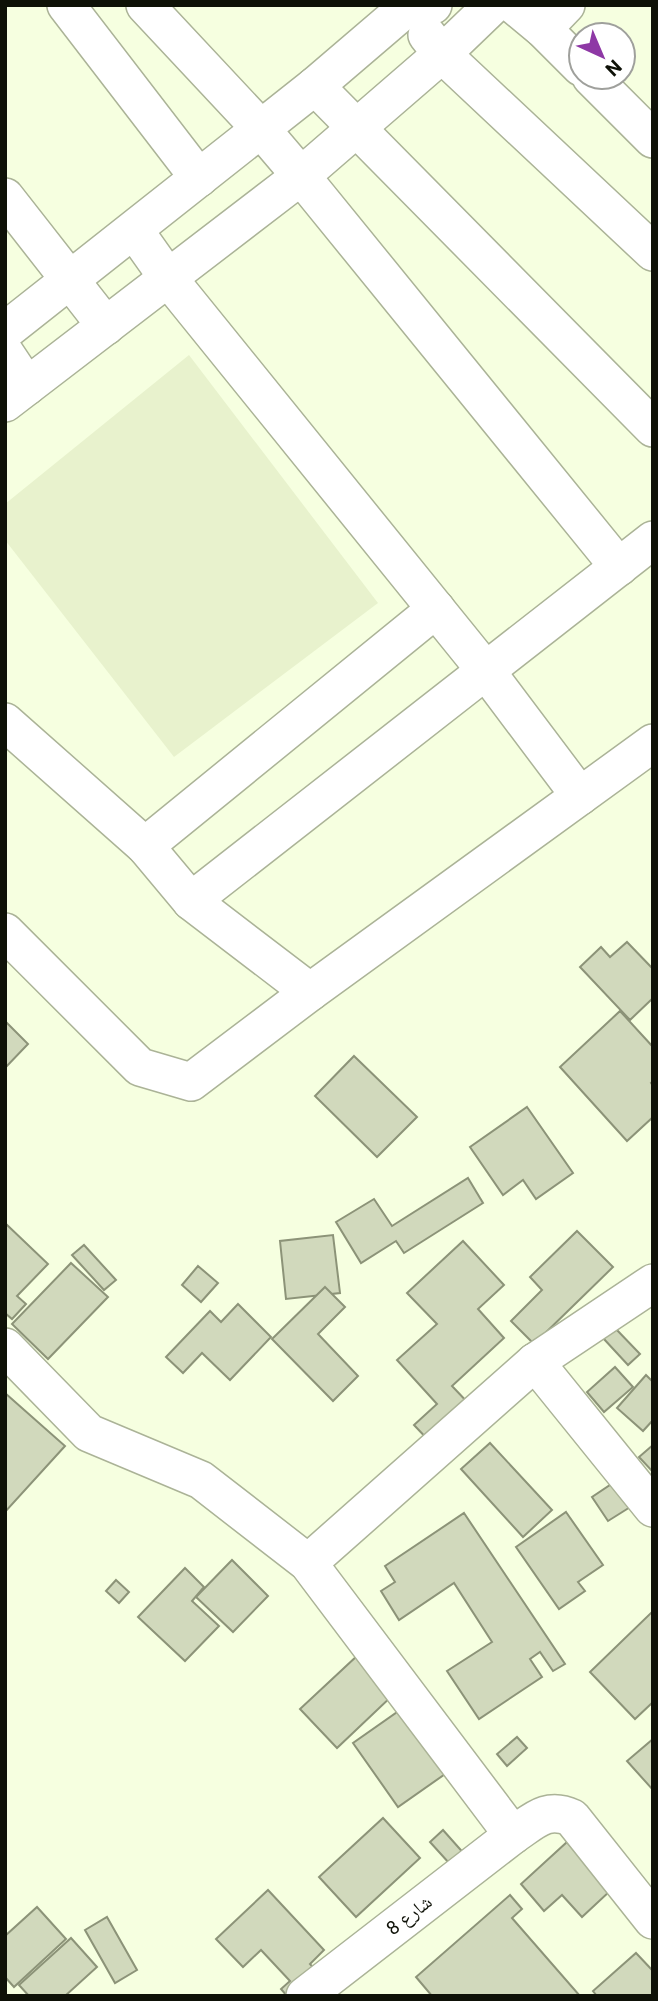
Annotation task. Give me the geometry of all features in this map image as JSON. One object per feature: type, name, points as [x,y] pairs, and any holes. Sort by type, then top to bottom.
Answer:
[{"type":"street","points":[[66,5],[199,178]]},
{"type":"street","points":[[145,5],[261,129],[301,176],[619,567]]},
{"type":"street","points":[[5,353],[16,394],[301,176],[442,54],[493,5]]},
{"type":"street","points":[[514,5],[555,17],[567,40]]},
{"type":"street","points":[[5,331],[413,7],[442,54],[653,252]]},
{"type":"street","points":[[315,86],[653,428]]},
{"type":"street","points":[[605,91],[653,139]]},
{"type":"street","points":[[5,197],[106,326]]},
{"type":"street","points":[[134,230],[168,278],[486,671],[580,796]]},
{"type":"street","points":[[191,901],[653,540]]},
{"type":"street","points":[[145,846],[436,609]]},
{"type":"street","points":[[5,722],[145,846],[191,901],[310,992]]},
{"type":"street","points":[[5,932],[140,1066],[191,1082],[310,992],[653,743]]},
{"type":"street","points":[[308,1563],[535,1362],[653,1283]]},
{"type":"street","points":[[5,1347],[89,1433],[201,1480],[308,1563],[513,1835]]},
{"type":"street","points":[[535,1362],[653,1508]]},
{"type":"street","name":"شارع 8","points":[[305,1996],[513,1835],[544,1815],[560,1812],[572,1818],[653,1920]]},
{"type":"shaded area","points":[[189,355],[378,603],[174,757],[5,540],[5,504]]},
{"type":"building","points":[[627,942],[653,969],[653,998],[630,1020],[580,967],[601,947],[610,957]]},
{"type":"building","points":[[620,1011],[653,1047],[653,1117],[627,1141],[560,1067]]},
{"type":"building","points":[[5,1021],[28,1044],[5,1068]]},
{"type":"building","points":[[354,1056],[417,1117],[377,1157],[315,1096]]},
{"type":"building","points":[[527,1107],[573,1173],[536,1199],[523,1180],[503,1195],[470,1147]]},
{"type":"building","points":[[468,1178],[483,1203],[404,1253],[396,1241],[361,1263],[336,1222],[374,1199],[392,1226]]},
{"type":"building","points":[[5,1223],[48,1264],[17,1296],[26,1304],[12,1319],[5,1313]]},
{"type":"building","points":[[577,1231],[613,1267],[534,1344],[511,1321],[542,1290],[530,1277]]},
{"type":"building","points":[[333,1235],[340,1293],[286,1299],[280,1241]]},
{"type":"building","points":[[463,1241],[504,1285],[478,1309],[504,1338],[452,1386],[472,1407],[432,1444],[414,1425],[437,1404],[397,1360],[437,1324],[407,1293]]},
{"type":"building","points":[[84,1245],[116,1280],[104,1290],[72,1255]]},
{"type":"building","points":[[71,1263],[108,1297],[48,1359],[12,1324]]},
{"type":"building","points":[[198,1266],[218,1283],[201,1302],[182,1285]]},
{"type":"building","points":[[325,1287],[345,1307],[318,1334],[358,1376],[333,1401],[272,1339]]},
{"type":"building","points":[[238,1304],[271,1337],[230,1380],[202,1353],[183,1373],[166,1357],[210,1311],[221,1322]]},
{"type":"building","points":[[615,1328],[640,1354],[628,1365],[603,1338]]},
{"type":"building","points":[[615,1367],[633,1387],[604,1412],[587,1392]]},
{"type":"building","points":[[646,1375],[653,1382],[653,1420],[643,1431],[617,1408]]},
{"type":"building","points":[[5,1393],[65,1446],[5,1512]]},
{"type":"building","points":[[490,1443],[552,1510],[523,1537],[461,1469]]},
{"type":"building","points":[[653,1445],[653,1472],[639,1457]]},
{"type":"building","points":[[619,1479],[635,1504],[608,1521],[592,1497]]},
{"type":"building","points":[[566,1512],[603,1565],[578,1582],[585,1591],[559,1609],[516,1547]]},
{"type":"building","points":[[464,1513],[565,1664],[553,1671],[540,1652],[530,1659],[542,1677],[479,1719],[447,1671],[492,1642],[454,1583],[399,1620],[381,1591],[395,1582],[385,1566]]},
{"type":"building","points":[[232,1560],[268,1596],[233,1632],[196,1597]]},
{"type":"building","points":[[185,1568],[204,1587],[192,1601],[219,1626],[185,1661],[138,1617]]},
{"type":"building","points":[[116,1580],[129,1592],[119,1603],[106,1591]]},
{"type":"building","points":[[653,1611],[653,1702],[635,1719],[590,1672]]},
{"type":"building","points":[[358,1655],[394,1694],[337,1748],[300,1709]]},
{"type":"building","points":[[403,1708],[448,1772],[398,1807],[353,1743]]},
{"type":"building","points":[[517,1737],[527,1748],[507,1766],[497,1754]]},
{"type":"building","points":[[653,1739],[653,1790],[627,1761]]},
{"type":"building","points":[[383,1818],[420,1858],[356,1917],[319,1877]]},
{"type":"building","points":[[443,1830],[475,1866],[449,1863],[430,1842]]},
{"type":"building","points":[[567,1842],[610,1891],[582,1917],[562,1895],[544,1911],[521,1884]]},
{"type":"building","points":[[268,1890],[324,1950],[310,1964],[321,1976],[300,1996],[287,1996],[281,1989],[290,1981],[261,1950],[243,1967],[216,1939]]},
{"type":"building","points":[[510,1895],[522,1909],[512,1918],[580,1996],[432,1996],[416,1977]]},
{"type":"building","points":[[37,1907],[66,1939],[14,1987],[5,1977],[5,1936]]},
{"type":"building","points":[[107,1917],[137,1970],[115,1983],[85,1930]]},
{"type":"building","points":[[71,1938],[97,1967],[65,1996],[29,1996],[19,1985]]},
{"type":"building","points":[[636,1953],[653,1971],[653,1996],[597,1996],[593,1991]]}]
